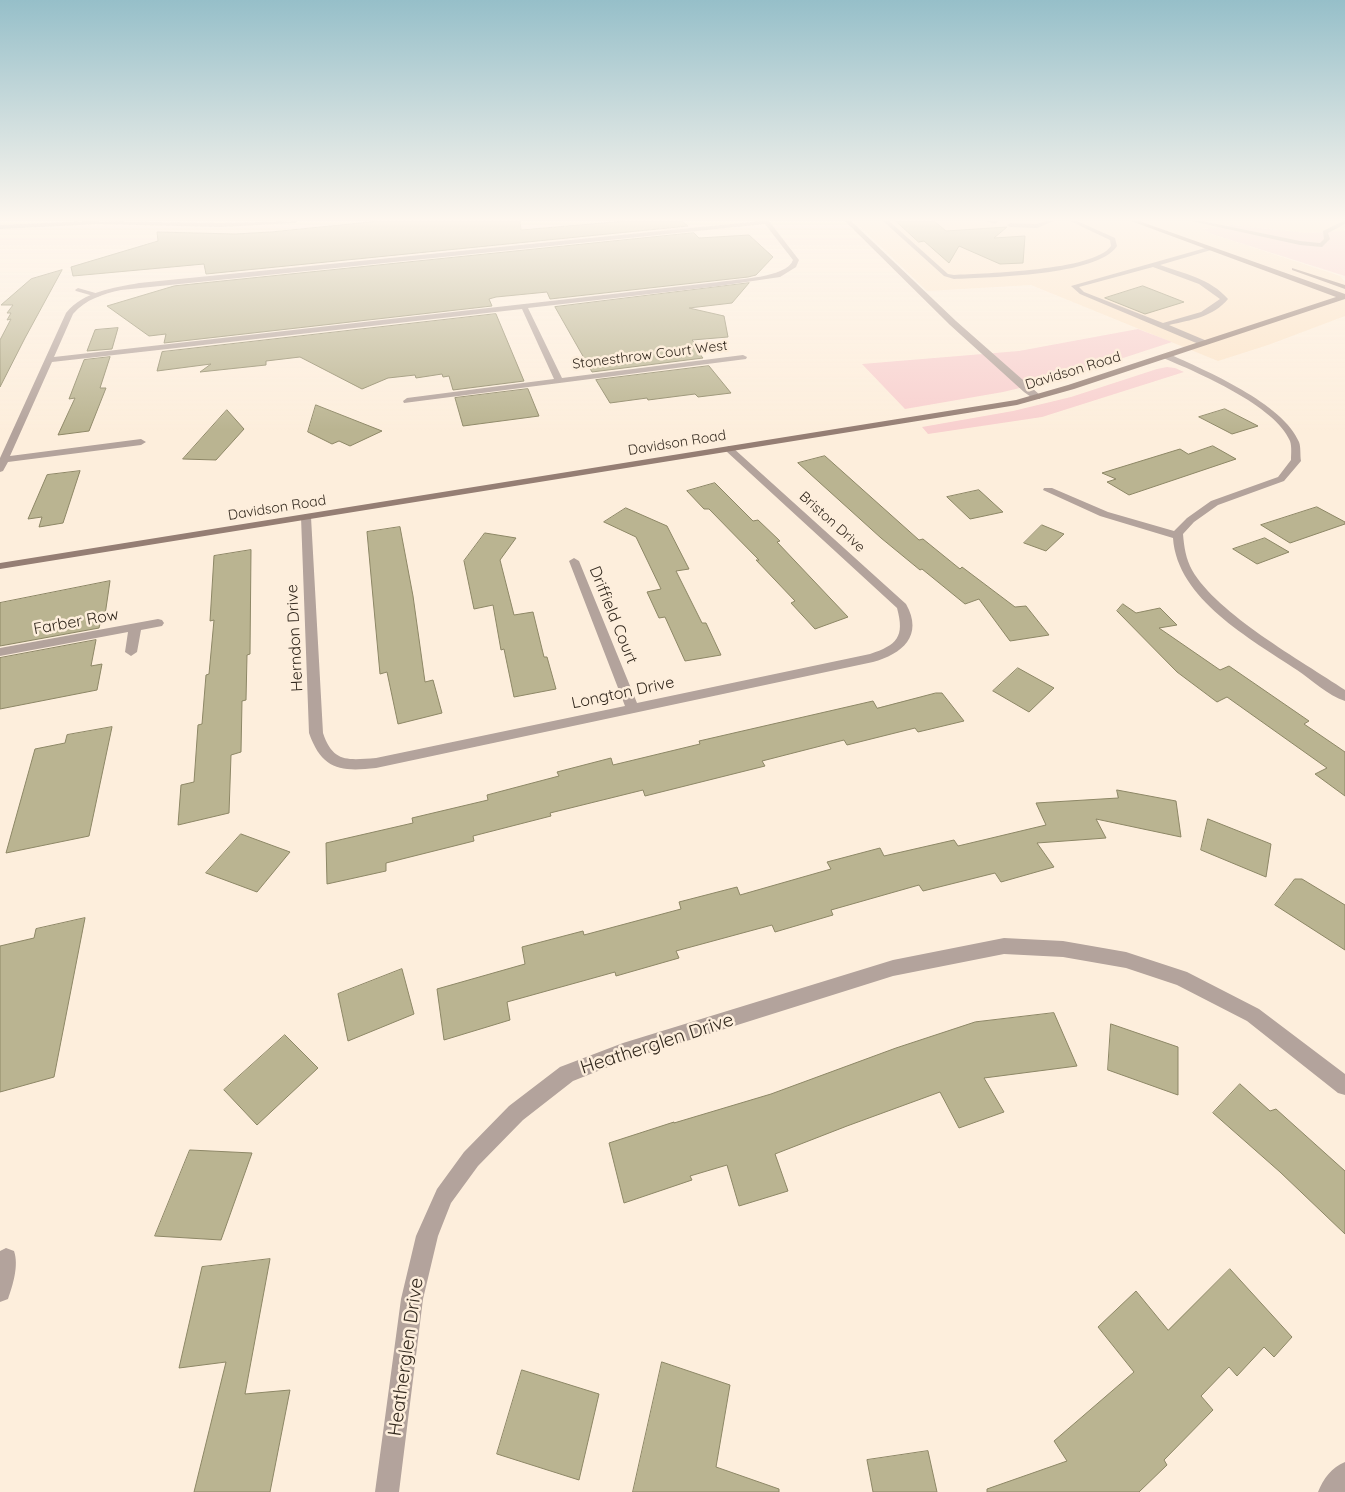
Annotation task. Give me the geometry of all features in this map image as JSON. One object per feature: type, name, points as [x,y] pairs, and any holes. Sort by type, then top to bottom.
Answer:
[{"type":"main road","points":[[1326,291],[1344,297]]},
{"type":"main road","name":"Davidson Road","points":[[0,566],[984,409],[1037,397],[1344,297]]},
{"type":"street","points":[[80,291],[97,295]]},
{"type":"street","points":[[0,470],[74,308],[97,295],[115,291]]},
{"type":"street","points":[[50,360],[656,291]]},
{"type":"street","points":[[919,291],[953,324],[1037,397]]},
{"type":"street","points":[[1079,291],[1204,343]]},
{"type":"street","points":[[1162,325],[1209,312],[1218,307],[1224,299],[1216,291]]},
{"type":"street","points":[[524,306],[559,380]]},
{"type":"street","points":[[1166,356],[1244,388],[1294,419]]},
{"type":"street","name":"Stonesthrow Court West","points":[[407,401],[743,357]]},
{"type":"street","points":[[4,460],[142,442]]},
{"type":"street","name":"Briston Drive","points":[[729,449],[902,607],[908,621]]},
{"type":"street","points":[[1306,460],[1297,469],[1281,479],[1220,500],[1200,510],[1186,524],[1178,536],[1182,562],[1201,590],[1214,604],[1240,625],[1345,696]]},
{"type":"street","points":[[1048,490],[1104,514],[1178,536]]},
{"type":"street","name":"Herndon Drive","points":[[306,517],[316,733],[319,746],[326,756]]},
{"type":"street","name":"Driffield Court","points":[[574,561],[633,709]]},
{"type":"street","name":"Longton Drive","points":[[326,756],[336,762],[353,765],[376,762],[873,658],[893,651],[907,635],[908,621]]},
{"type":"street","name":"Farber Row","points":[[0,652],[158,623]]},
{"type":"street","points":[[131,652],[135,628]]},
{"type":"street","name":"Heatherglen Drive","points":[[387,1492],[412,1299],[427,1236],[444,1196],[471,1159],[516,1113],[567,1074],[624,1052],[893,968],[1004,946],[1063,949],[1126,960],[1181,978],[1253,1015],[1345,1086]]},
{"type":"street","points":[[0,1291],[6,1259]]},
{"type":"street","points":[[1330,1492],[1345,1474]]},
{"type":"shaded area","points":[[1045,291],[1345,291],[1345,316],[1268,345],[1218,361]]},
{"type":"shaded area","points":[[1138,329],[1172,342],[1062,378],[1003,392],[905,409],[862,364],[1019,351]]},
{"type":"shaded area","points":[[1167,367],[1184,372],[1042,417],[928,434],[922,427],[1013,411],[1071,397]]},
{"type":"building","points":[[18,291],[51,291],[0,387],[0,340],[11,319],[7,320],[11,313],[7,313],[13,305],[1,305]]},
{"type":"building","points":[[159,291],[625,291],[550,299],[547,292],[496,297],[489,299],[492,306],[164,343],[166,334],[149,336],[107,306]]},
{"type":"building","points":[[687,291],[743,291],[732,303],[689,308],[724,316],[728,337],[692,340],[697,346],[694,347],[703,358],[592,372],[555,307]]},
{"type":"building","points":[[1128,291],[1155,291],[1184,302],[1145,314],[1105,298]]},
{"type":"building","points":[[496,314],[524,381],[453,390],[449,376],[443,377],[442,374],[416,378],[415,375],[388,378],[362,389],[300,357],[266,361],[266,365],[200,372],[211,364],[157,371],[162,352]]},
{"type":"building","points":[[118,328],[112,349],[87,351],[95,330]]},
{"type":"building","points":[[110,357],[100,388],[106,388],[89,431],[58,435],[75,398],[69,399],[84,360]]},
{"type":"building","points":[[709,366],[731,393],[698,397],[695,394],[610,403],[596,380]]},
{"type":"building","points":[[528,389],[539,416],[463,426],[455,398]]},
{"type":"building","points":[[316,405],[382,431],[350,446],[339,441],[332,444],[308,432]]},
{"type":"building","points":[[1225,409],[1258,426],[1232,434],[1199,417]]},
{"type":"building","points":[[227,410],[244,429],[216,460],[183,459]]},
{"type":"building","points":[[1213,446],[1236,459],[1129,495],[1107,482],[1116,479],[1102,473],[1180,449],[1188,454]]},
{"type":"building","points":[[825,456],[919,540],[923,539],[960,569],[962,567],[1015,607],[1026,606],[1049,635],[1010,641],[979,599],[965,604],[922,569],[920,570],[881,538],[798,463]]},
{"type":"building","points":[[80,471],[63,523],[39,527],[42,517],[28,519],[47,475]]},
{"type":"building","points":[[715,483],[753,521],[758,520],[780,541],[777,542],[848,617],[815,629],[791,603],[795,601],[756,560],[759,560],[709,509],[704,509],[687,491]]},
{"type":"building","points":[[979,490],[1003,512],[970,519],[947,497]]},
{"type":"building","points":[[1317,507],[1345,522],[1345,524],[1290,543],[1261,525]]},
{"type":"building","points":[[626,508],[667,526],[689,569],[676,571],[702,623],[706,623],[721,655],[685,661],[665,617],[659,618],[647,592],[661,589],[636,537],[604,522]]},
{"type":"building","points":[[1042,525],[1064,534],[1046,551],[1024,543]]},
{"type":"building","points":[[400,527],[413,596],[425,682],[433,680],[442,713],[398,724],[387,672],[380,674],[367,532]]},
{"type":"building","points":[[485,533],[516,538],[500,560],[514,615],[533,612],[544,657],[547,657],[556,689],[514,697],[504,649],[501,650],[493,605],[474,609],[464,561]]},
{"type":"building","points":[[1265,538],[1289,552],[1257,564],[1233,549]]},
{"type":"building","points":[[251,550],[250,654],[247,655],[246,700],[242,701],[241,752],[231,755],[229,813],[178,825],[181,785],[194,782],[198,725],[202,724],[206,675],[209,674],[214,620],[210,621],[214,556]]},
{"type":"building","points":[[110,581],[105,615],[102,616],[99,628],[0,646],[0,603]]},
{"type":"building","points":[[1123,604],[1136,613],[1160,608],[1177,625],[1159,628],[1220,670],[1229,666],[1309,721],[1304,724],[1345,752],[1345,796],[1315,774],[1327,768],[1227,697],[1217,702],[1177,672],[1117,611]]},
{"type":"building","points":[[96,640],[91,666],[102,664],[97,690],[0,709],[0,658]]},
{"type":"building","points":[[1018,668],[1054,688],[1029,712],[993,691]]},
{"type":"building","points":[[942,693],[964,721],[918,732],[915,728],[847,745],[844,740],[762,761],[765,766],[645,796],[643,790],[550,813],[551,816],[473,836],[474,841],[386,863],[386,871],[327,884],[326,843],[413,823],[412,818],[488,800],[487,795],[559,776],[557,772],[611,758],[613,765],[700,744],[699,741],[873,701],[877,708]]},
{"type":"building","points":[[112,727],[89,836],[6,853],[35,749],[65,743],[67,735]]},
{"type":"building","points":[[1117,790],[1176,801],[1181,837],[1096,819],[1106,838],[1037,843],[1054,867],[1001,882],[995,873],[923,891],[919,885],[831,910],[833,915],[775,932],[772,925],[676,951],[679,958],[616,976],[615,972],[507,1002],[510,1020],[444,1040],[437,989],[525,964],[522,947],[583,931],[584,935],[681,909],[679,902],[737,887],[740,895],[831,869],[827,862],[880,848],[884,856],[954,840],[958,846],[1046,825],[1036,803],[1118,798]]},
{"type":"building","points":[[1208,819],[1271,844],[1266,877],[1201,850]]},
{"type":"building","points":[[241,834],[290,852],[257,892],[206,873]]},
{"type":"building","points":[[1295,879],[1302,879],[1345,905],[1345,950],[1275,905]]},
{"type":"building","points":[[85,918],[54,1077],[0,1092],[0,946],[34,938],[36,929]]},
{"type":"building","points":[[402,969],[414,1014],[348,1041],[338,994]]},
{"type":"building","points":[[1054,1013],[1077,1066],[984,1078],[1004,1112],[959,1128],[940,1092],[775,1154],[788,1191],[739,1206],[727,1165],[690,1176],[692,1180],[624,1203],[609,1143],[771,1094],[896,1048],[975,1022]]},
{"type":"building","points":[[1111,1024],[1178,1047],[1178,1095],[1108,1070]]},
{"type":"building","points":[[285,1035],[318,1068],[257,1125],[224,1090]]},
{"type":"building","points":[[1240,1084],[1270,1111],[1276,1109],[1345,1171],[1345,1234],[1280,1172],[1213,1113]]},
{"type":"building","points":[[190,1150],[252,1153],[221,1240],[155,1236]]},
{"type":"building","points":[[270,1259],[245,1394],[290,1390],[270,1492],[194,1492],[226,1362],[179,1368],[202,1267]]},
{"type":"building","points":[[1230,1269],[1292,1337],[1274,1357],[1264,1347],[1237,1376],[1229,1367],[1201,1396],[1213,1410],[1164,1460],[1167,1465],[1139,1492],[987,1492],[987,1489],[1067,1461],[1054,1441],[1134,1372],[1098,1327],[1136,1291],[1168,1330]]},
{"type":"building","points":[[662,1362],[730,1385],[716,1467],[779,1489],[779,1492],[633,1492]]},
{"type":"building","points":[[522,1370],[599,1394],[579,1480],[497,1454]]},
{"type":"building","points":[[928,1451],[937,1492],[873,1492],[867,1460]]}]
